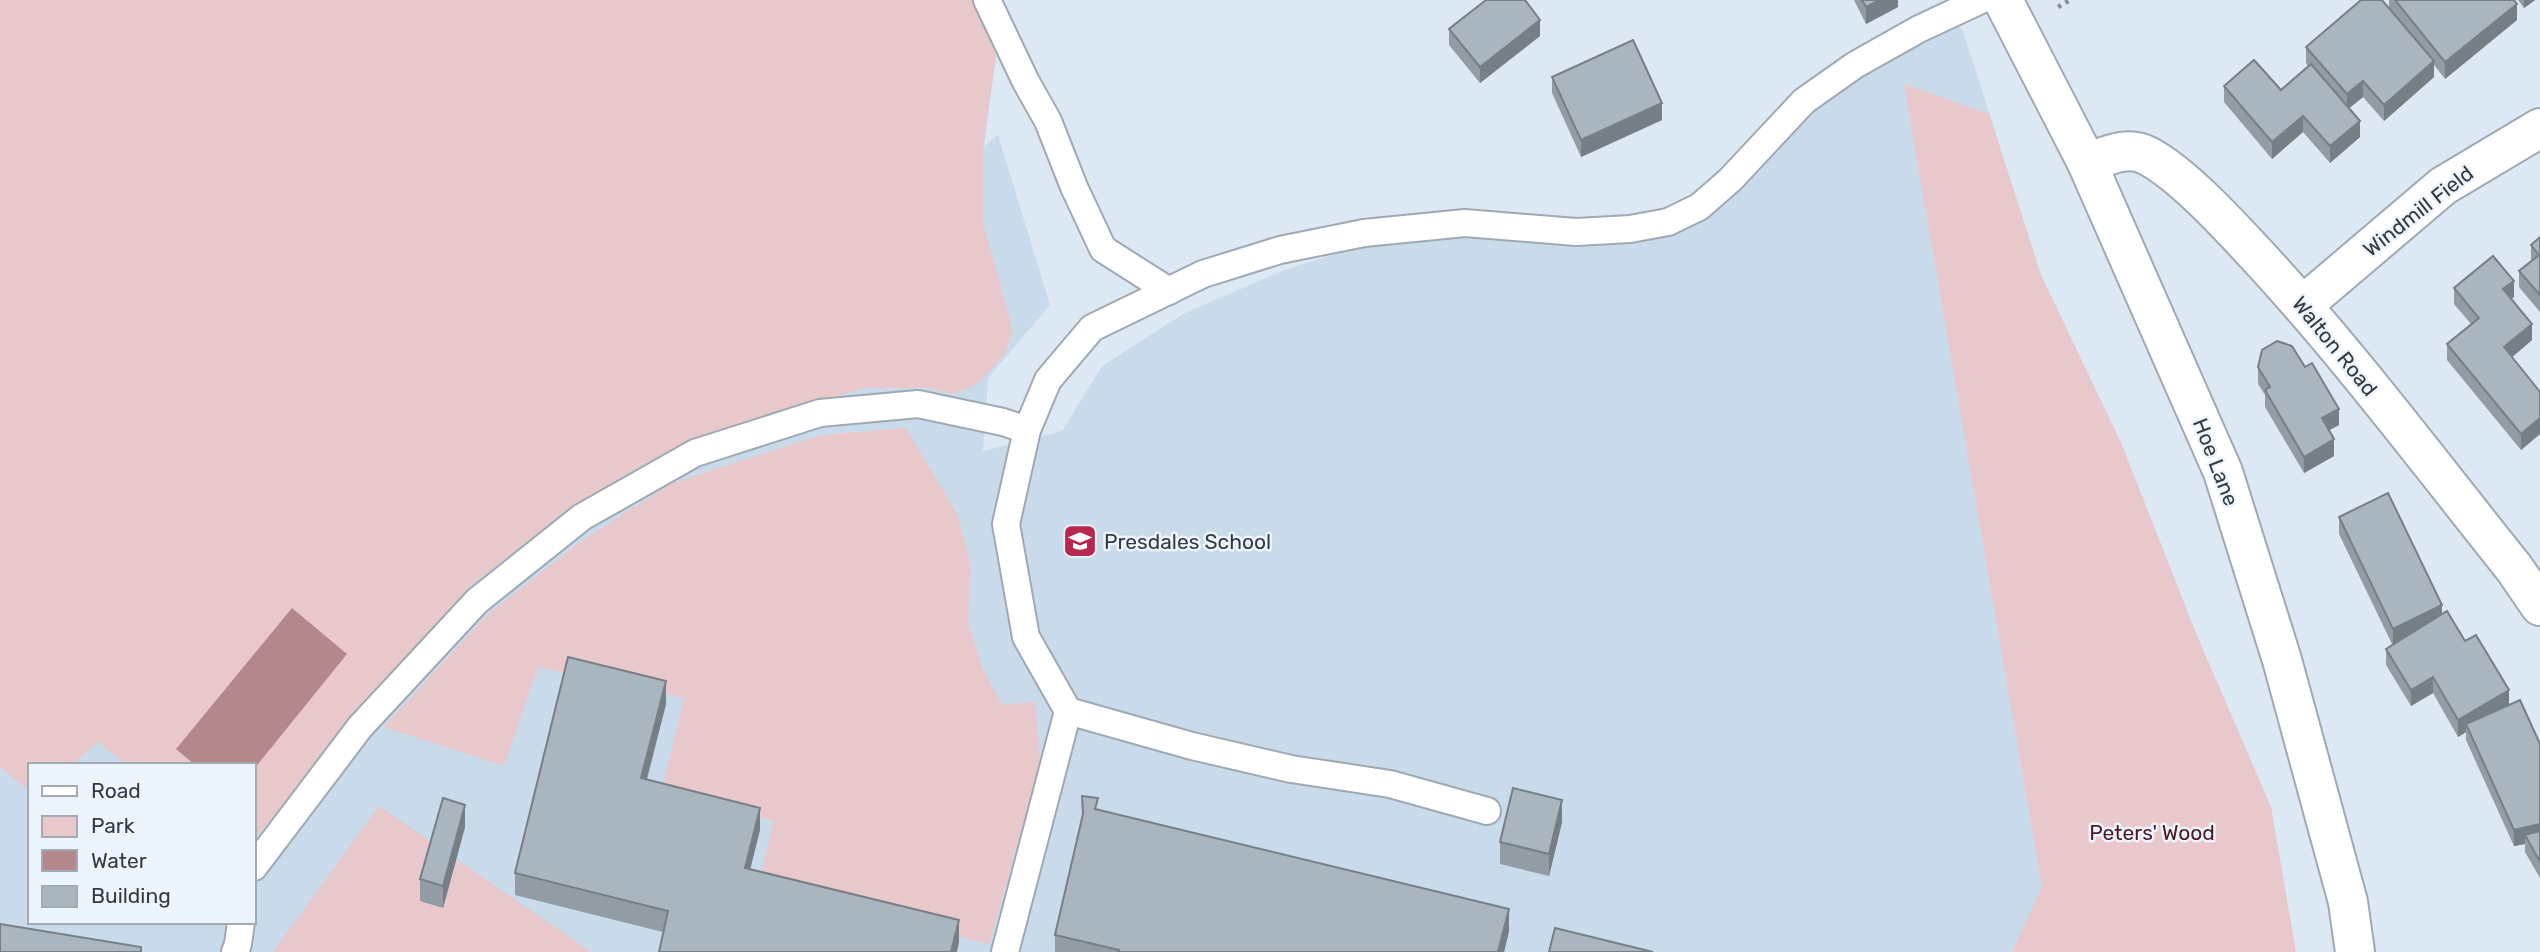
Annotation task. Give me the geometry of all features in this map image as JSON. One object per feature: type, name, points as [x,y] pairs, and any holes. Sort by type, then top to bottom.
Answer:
[{"type":"street","name":"Hoe Lane","points":[[2003,0],[2087,163],[2222,472],[2286,673],[2348,902],[2355,952]]},
{"type":"street","name":"Windmill Field","points":[[2303,305],[2444,186],[2540,128]]},
{"type":"street","name":"Walton Road","points":[[2087,163],[2119,152],[2135,152],[2148,156],[2176,176],[2230,226],[2303,305],[2505,558],[2540,606]]},
{"type":"lane","points":[[987,0],[1048,121],[1074,187],[1103,249],[1169,291]]},
{"type":"lane","points":[[1005,952],[1068,711],[1026,637],[1006,524],[1027,429],[1048,380],[1092,328],[1203,274],[1280,250],[1364,233],[1465,223],[1576,232],[1630,229],[1668,222],[1699,207],[1730,180],[1804,101],[1845,72],[1919,29],[1981,0]]},
{"type":"lane","points":[[256,864],[360,727],[477,601],[582,517],[672,465],[695,453],[820,413],[918,404],[1027,429]]},
{"type":"lane","points":[[1068,711],[1192,746],[1291,769],[1390,784],[1487,811]]},
{"type":"lane","points":[[235,952],[241,924]]},
{"type":"shaded area","name":"Presdales School","points":[[0,0],[972,0],[996,56],[984,146],[998,135],[1050,305],[988,378],[983,451],[1062,431],[1102,366],[1185,313],[1285,270],[1363,245],[1437,238],[1516,235],[1670,216],[1800,106],[1955,17],[1964,34],[2041,275],[2122,445],[2195,631],[2271,807],[2295,952],[0,952]]},
{"type":"green space","points":[[0,0],[972,0],[981,14],[996,56],[983,147],[983,222],[1013,331],[1004,356],[973,387],[953,394],[928,388],[865,388],[707,435],[571,507],[468,588],[256,837],[256,763],[124,763],[98,742],[74,763],[28,763],[28,789],[0,767]]},
{"type":"green space","name":"Peters' Wood","points":[[1904,84],[1989,114],[2041,275],[2122,445],[2195,631],[2271,807],[2296,952],[2012,952],[2042,887]]},
{"type":"green space","points":[[906,428],[958,515],[971,566],[968,621],[982,667],[1002,705],[1035,702],[1040,762],[989,945],[760,879],[774,821],[661,794],[684,698],[538,667],[504,766],[384,727],[488,614],[579,543],[670,484],[821,435]]},
{"type":"green space","points":[[379,806],[591,952],[273,952]]},
{"type":"water","points":[[292,608],[347,654],[256,767],[256,763],[193,763],[176,749]]},
{"type":"building","points":[[1486,0],[1525,0],[1540,20],[1480,67],[1449,29]]},
{"type":"building","points":[[1862,0],[1880,0],[1866,7]]},
{"type":"building","points":[[2361,0],[2382,0],[2434,61],[2384,105],[2363,81],[2347,94],[2306,47]]},
{"type":"building","points":[[2395,0],[2514,0],[2517,4],[2445,62]]},
{"type":"building","points":[[1633,40],[1662,103],[1581,140],[1552,77]]},
{"type":"building","points":[[2254,60],[2281,90],[2311,64],[2360,121],[2330,146],[2303,116],[2272,142],[2224,86]]},
{"type":"building","points":[[2540,237],[2540,295],[2519,271],[2539,255],[2531,245]]},
{"type":"building","points":[[2493,256],[2514,281],[2503,289],[2532,324],[2504,347],[2540,392],[2540,418],[2521,434],[2447,344],[2479,318],[2454,288]]},
{"type":"building","points":[[2277,341],[2292,346],[2305,367],[2312,363],[2339,409],[2322,418],[2334,439],[2304,457],[2265,390],[2270,387],[2258,367],[2262,350]]},
{"type":"building","points":[[2388,493],[2442,605],[2393,629],[2339,517]]},
{"type":"building","points":[[2447,611],[2465,641],[2476,635],[2509,690],[2458,720],[2433,677],[2411,690],[2386,649]]},
{"type":"building","points":[[568,657],[666,681],[641,778],[760,808],[745,868],[959,920],[951,952],[659,952],[668,911],[515,873]]},
{"type":"building","points":[[2520,700],[2540,744],[2540,824],[2514,830],[2466,724]]},
{"type":"building","points":[[1513,788],[1562,800],[1549,854],[1500,842]]},
{"type":"building","points":[[1082,796],[1098,798],[1095,809],[1509,909],[1498,952],[1118,952],[1119,950],[1055,935],[1083,814]]},
{"type":"building","points":[[443,798],[465,805],[443,886],[420,879]]},
{"type":"building","points":[[2540,831],[2540,862],[2525,835]]},
{"type":"building","points":[[0,924],[141,947],[141,952],[0,952]]},
{"type":"building","points":[[1555,928],[1653,952],[1549,952]]},
{"type":"place","name":"Presdales School","points":[[1080,541]]}]
